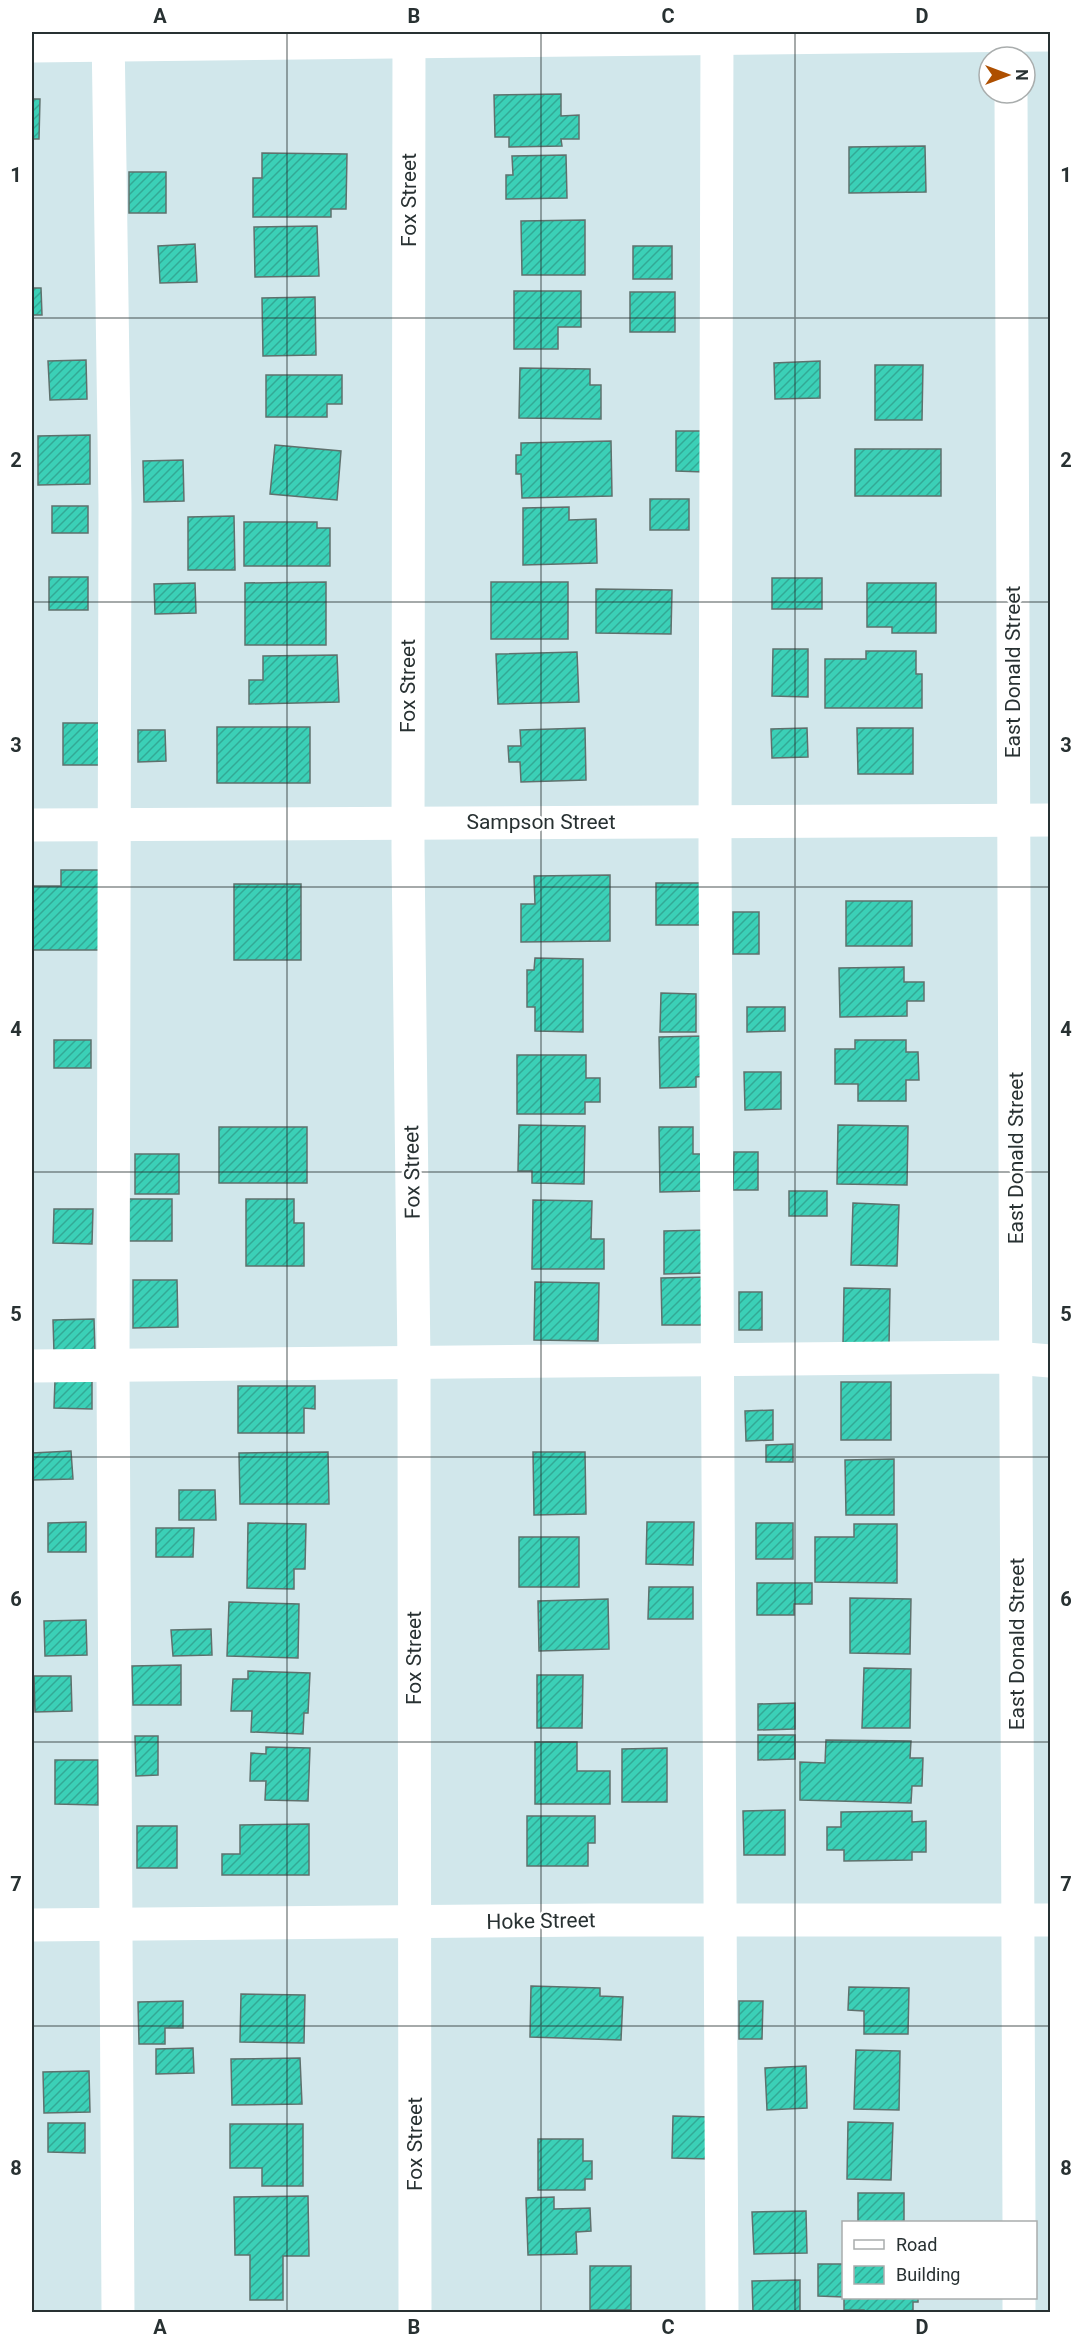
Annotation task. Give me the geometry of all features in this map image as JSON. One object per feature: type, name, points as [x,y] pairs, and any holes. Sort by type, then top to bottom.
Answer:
[{"type":"street","points":[[717,35],[715,821],[722,2313]]},
{"type":"street","points":[[32,46],[108,38],[717,35],[1011,41],[1050,35]]},
{"type":"street","name":"Fox Street","points":[[409,36],[408,823],[414,1364],[415,2313]]},
{"type":"street","points":[[108,38],[115,504],[113,1365],[118,2313]]},
{"type":"street","name":"East Donald Street","points":[[1011,105],[1019,2221]]},
{"type":"street","name":"Sampson Street","points":[[32,825],[1050,820]]},
{"type":"street","points":[[32,1366],[1002,1357],[1050,1360]]},
{"type":"street","name":"Hoke Street","points":[[32,1925],[1018,1918],[1050,1920]]},
{"type":"building","points":[[561,94],[561,116],[579,115],[579,139],[561,139],[562,146],[509,147],[509,137],[495,137],[494,95]]},
{"type":"building","points":[[32,99],[40,99],[39,139],[32,139]]},
{"type":"building","points":[[925,146],[926,192],[849,193],[849,147]]},
{"type":"building","points":[[262,153],[347,154],[346,209],[331,209],[331,217],[253,217],[253,178],[262,178]]},
{"type":"building","points":[[566,155],[567,198],[506,199],[506,175],[513,175],[512,156]]},
{"type":"building","points":[[129,172],[166,172],[166,213],[129,213]]},
{"type":"building","points":[[585,220],[585,275],[522,275],[521,221]]},
{"type":"building","points":[[317,226],[319,276],[255,277],[254,227]]},
{"type":"building","points":[[195,244],[197,282],[160,283],[158,246]]},
{"type":"building","points":[[633,246],[672,246],[672,279],[633,279]]},
{"type":"building","points":[[32,288],[41,288],[42,315],[32,315]]},
{"type":"building","points":[[514,291],[581,291],[581,327],[558,327],[558,349],[514,349]]},
{"type":"building","points":[[630,292],[675,292],[675,332],[630,332]]},
{"type":"building","points":[[315,297],[316,355],[263,356],[262,298]]},
{"type":"building","points":[[86,360],[87,399],[50,400],[48,361]]},
{"type":"building","points":[[820,361],[820,398],[775,399],[774,363]]},
{"type":"building","points":[[875,365],[923,365],[922,420],[875,420]]},
{"type":"building","points":[[520,368],[590,369],[590,385],[601,385],[601,419],[519,418]]},
{"type":"building","points":[[266,375],[342,375],[342,404],[327,404],[327,417],[266,417]]},
{"type":"building","points":[[676,431],[704,431],[704,472],[676,471]]},
{"type":"building","points":[[90,435],[90,484],[38,485],[38,436]]},
{"type":"building","points":[[611,441],[612,496],[522,498],[521,474],[516,474],[516,455],[521,455],[521,443]]},
{"type":"building","points":[[275,445],[341,451],[337,500],[270,494]]},
{"type":"building","points":[[855,449],[941,449],[941,496],[855,496]]},
{"type":"building","points":[[183,460],[184,501],[144,502],[143,461]]},
{"type":"building","points":[[650,499],[689,499],[689,530],[650,530]]},
{"type":"building","points":[[52,506],[88,506],[88,533],[52,533]]},
{"type":"building","points":[[569,507],[569,520],[596,519],[597,563],[523,565],[523,508]]},
{"type":"building","points":[[234,516],[235,570],[188,570],[188,517]]},
{"type":"building","points":[[244,522],[317,522],[317,528],[330,528],[330,566],[244,566]]},
{"type":"building","points":[[49,577],[88,577],[88,610],[49,610]]},
{"type":"building","points":[[772,578],[822,578],[822,609],[772,609]]},
{"type":"building","points":[[326,582],[326,645],[245,645],[245,583]]},
{"type":"building","points":[[491,582],[568,582],[568,639],[491,639]]},
{"type":"building","points":[[195,583],[196,613],[155,614],[154,584]]},
{"type":"building","points":[[867,583],[936,583],[936,633],[892,633],[892,627],[867,627]]},
{"type":"building","points":[[596,589],[672,590],[671,634],[596,633]]},
{"type":"building","points":[[773,649],[808,649],[808,697],[772,696]]},
{"type":"building","points":[[866,651],[916,651],[916,674],[922,674],[922,708],[825,708],[825,659],[866,659]]},
{"type":"building","points":[[577,652],[579,702],[498,704],[496,654]]},
{"type":"building","points":[[337,655],[339,702],[249,704],[249,680],[263,680],[263,656]]},
{"type":"building","points":[[63,723],[102,723],[102,765],[63,765]]},
{"type":"building","points":[[217,727],[310,727],[310,783],[217,783]]},
{"type":"building","points":[[585,728],[586,780],[521,782],[520,762],[509,762],[508,746],[521,746],[520,730]]},
{"type":"building","points":[[807,728],[808,757],[772,758],[771,729]]},
{"type":"building","points":[[857,728],[913,728],[913,774],[858,774]]},
{"type":"building","points":[[138,730],[165,730],[166,761],[138,762]]},
{"type":"building","points":[[61,870],[99,870],[99,950],[32,950],[32,886],[61,886]]},
{"type":"building","points":[[610,875],[610,941],[521,942],[521,904],[535,904],[534,876]]},
{"type":"building","points":[[656,883],[706,883],[706,925],[656,925]]},
{"type":"building","points":[[234,884],[301,884],[301,960],[234,960]]},
{"type":"building","points":[[846,901],[912,901],[912,946],[846,946]]},
{"type":"building","points":[[733,912],[759,912],[759,954],[733,954]]},
{"type":"building","points":[[535,958],[583,959],[583,1032],[535,1031],[535,1007],[527,1007],[527,970],[534,970]]},
{"type":"building","points":[[904,967],[904,982],[924,982],[924,1001],[907,1001],[907,1016],[840,1017],[839,968]]},
{"type":"building","points":[[661,993],[696,994],[696,1032],[660,1032]]},
{"type":"building","points":[[747,1007],[785,1007],[785,1031],[747,1032]]},
{"type":"building","points":[[706,1036],[707,1076],[696,1077],[696,1087],[660,1088],[659,1037]]},
{"type":"building","points":[[54,1040],[91,1040],[91,1068],[54,1068]]},
{"type":"building","points":[[855,1040],[906,1040],[906,1052],[918,1052],[919,1080],[906,1080],[906,1101],[858,1101],[858,1084],[835,1084],[835,1049],[855,1049]]},
{"type":"building","points":[[517,1055],[586,1055],[586,1078],[600,1078],[600,1102],[585,1102],[585,1114],[517,1114]]},
{"type":"building","points":[[744,1072],[781,1072],[781,1109],[745,1110]]},
{"type":"building","points":[[519,1125],[585,1126],[584,1184],[532,1183],[532,1171],[518,1171]]},
{"type":"building","points":[[838,1125],[908,1126],[907,1185],[837,1184]]},
{"type":"building","points":[[219,1127],[307,1127],[307,1183],[219,1183]]},
{"type":"building","points":[[659,1127],[693,1127],[693,1154],[704,1154],[705,1191],[660,1192]]},
{"type":"building","points":[[734,1152],[758,1152],[758,1190],[733,1190]]},
{"type":"building","points":[[135,1154],[179,1154],[179,1194],[135,1194]]},
{"type":"building","points":[[789,1191],[827,1191],[827,1216],[789,1216]]},
{"type":"building","points":[[129,1199],[172,1199],[172,1241],[129,1241]]},
{"type":"building","points":[[246,1199],[294,1199],[294,1223],[304,1223],[304,1266],[246,1266]]},
{"type":"building","points":[[533,1200],[592,1201],[591,1239],[604,1239],[604,1269],[532,1269]]},
{"type":"building","points":[[853,1203],[899,1205],[897,1266],[851,1265]]},
{"type":"building","points":[[54,1209],[93,1209],[92,1244],[53,1243]]},
{"type":"building","points":[[708,1230],[709,1273],[664,1274],[664,1231]]},
{"type":"building","points":[[709,1277],[710,1325],[662,1325],[661,1278]]},
{"type":"building","points":[[133,1280],[177,1280],[178,1327],[133,1328]]},
{"type":"building","points":[[535,1282],[599,1283],[598,1341],[534,1340]]},
{"type":"building","points":[[844,1288],[890,1289],[889,1345],[843,1345]]},
{"type":"building","points":[[739,1292],[762,1292],[762,1330],[739,1330]]},
{"type":"building","points":[[94,1319],[95,1352],[54,1353],[53,1320]]},
{"type":"building","points":[[55,1380],[92,1381],[92,1409],[54,1408]]},
{"type":"building","points":[[841,1382],[891,1382],[891,1440],[841,1440]]},
{"type":"building","points":[[238,1386],[315,1386],[315,1409],[304,1408],[304,1433],[238,1433]]},
{"type":"building","points":[[773,1410],[773,1440],[746,1441],[745,1411]]},
{"type":"building","points":[[793,1444],[793,1462],[766,1462],[766,1445]]},
{"type":"building","points":[[71,1451],[73,1479],[32,1480],[32,1453]]},
{"type":"building","points":[[328,1452],[329,1504],[240,1504],[239,1453]]},
{"type":"building","points":[[533,1452],[585,1452],[586,1514],[534,1515]]},
{"type":"building","points":[[894,1459],[894,1515],[846,1515],[845,1460]]},
{"type":"building","points":[[179,1490],[215,1490],[216,1520],[179,1520]]},
{"type":"building","points":[[86,1522],[86,1552],[48,1552],[48,1523]]},
{"type":"building","points":[[647,1522],[694,1522],[693,1565],[646,1564]]},
{"type":"building","points":[[248,1523],[306,1524],[305,1569],[294,1569],[294,1589],[247,1588]]},
{"type":"building","points":[[756,1523],[793,1523],[793,1559],[756,1559]]},
{"type":"building","points":[[854,1524],[897,1524],[897,1583],[815,1582],[815,1537],[854,1537]]},
{"type":"building","points":[[156,1528],[194,1528],[193,1557],[156,1557]]},
{"type":"building","points":[[519,1537],[579,1537],[579,1587],[519,1587]]},
{"type":"building","points":[[757,1583],[812,1583],[812,1604],[794,1604],[794,1615],[757,1615]]},
{"type":"building","points":[[649,1587],[693,1587],[693,1619],[648,1619]]},
{"type":"building","points":[[850,1598],[911,1599],[910,1654],[850,1653]]},
{"type":"building","points":[[608,1599],[609,1649],[539,1651],[538,1601]]},
{"type":"building","points":[[229,1602],[299,1604],[298,1658],[227,1656]]},
{"type":"building","points":[[86,1620],[87,1655],[45,1656],[44,1621]]},
{"type":"building","points":[[211,1629],[212,1655],[173,1656],[171,1630]]},
{"type":"building","points":[[181,1665],[181,1705],[133,1705],[132,1666]]},
{"type":"building","points":[[864,1668],[911,1669],[910,1728],[862,1728]]},
{"type":"building","points":[[248,1671],[310,1673],[308,1713],[304,1713],[303,1734],[251,1732],[252,1711],[231,1711],[233,1679],[248,1679]]},
{"type":"building","points":[[537,1675],[583,1675],[582,1728],[537,1728]]},
{"type":"building","points":[[34,1676],[71,1676],[72,1711],[35,1712]]},
{"type":"building","points":[[795,1703],[795,1729],[758,1730],[758,1704]]},
{"type":"building","points":[[758,1735],[795,1735],[795,1759],[758,1760]]},
{"type":"building","points":[[135,1736],[158,1736],[158,1775],[136,1776]]},
{"type":"building","points":[[826,1740],[911,1741],[910,1758],[923,1758],[922,1786],[912,1786],[911,1803],[800,1800],[800,1762],[825,1763]]},
{"type":"building","points":[[535,1742],[577,1742],[577,1771],[610,1771],[610,1804],[535,1804]]},
{"type":"building","points":[[266,1747],[310,1748],[308,1801],[265,1800],[266,1781],[250,1781],[251,1753],[266,1754]]},
{"type":"building","points":[[667,1748],[667,1802],[622,1802],[622,1749]]},
{"type":"building","points":[[55,1760],[98,1760],[98,1805],[55,1804]]},
{"type":"building","points":[[785,1810],[785,1855],[744,1855],[743,1811]]},
{"type":"building","points":[[912,1811],[912,1822],[926,1821],[926,1852],[912,1852],[912,1860],[844,1861],[844,1850],[827,1850],[827,1827],[841,1827],[841,1812]]},
{"type":"building","points":[[527,1816],[595,1816],[595,1843],[588,1843],[588,1866],[527,1866]]},
{"type":"building","points":[[309,1824],[309,1875],[222,1875],[222,1854],[240,1854],[240,1825]]},
{"type":"building","points":[[137,1826],[177,1826],[177,1868],[137,1868]]},
{"type":"building","points":[[531,1986],[600,1988],[600,1996],[623,1997],[621,2040],[530,2037]]},
{"type":"building","points":[[849,1987],[909,1988],[908,2034],[864,2034],[864,2011],[848,2010]]},
{"type":"building","points":[[241,1994],[305,1995],[304,2043],[240,2042]]},
{"type":"building","points":[[183,2001],[183,2028],[165,2028],[165,2044],[139,2044],[138,2002]]},
{"type":"building","points":[[739,2001],[763,2001],[762,2039],[739,2039]]},
{"type":"building","points":[[193,2048],[194,2073],[156,2074],[156,2049]]},
{"type":"building","points":[[856,2050],[900,2051],[899,2110],[854,2109]]},
{"type":"building","points":[[300,2058],[302,2104],[232,2105],[231,2059]]},
{"type":"building","points":[[806,2066],[807,2108],[767,2110],[765,2068]]},
{"type":"building","points":[[89,2071],[90,2112],[44,2113],[43,2072]]},
{"type":"building","points":[[673,2116],[712,2117],[711,2159],[672,2158]]},
{"type":"building","points":[[848,2122],[893,2123],[891,2180],[847,2179]]},
{"type":"building","points":[[48,2123],[85,2123],[85,2153],[48,2152]]},
{"type":"building","points":[[230,2124],[303,2124],[303,2186],[262,2186],[262,2168],[230,2168]]},
{"type":"building","points":[[538,2139],[583,2139],[583,2161],[592,2161],[592,2179],[585,2179],[585,2190],[538,2190]]},
{"type":"building","points":[[858,2193],[904,2193],[904,2221],[858,2221]]},
{"type":"building","points":[[308,2196],[309,2256],[283,2256],[283,2300],[250,2300],[250,2255],[235,2255],[234,2197]]},
{"type":"building","points":[[554,2197],[554,2209],[590,2208],[591,2231],[576,2232],[577,2254],[528,2255],[526,2198]]},
{"type":"building","points":[[806,2211],[807,2253],[754,2254],[752,2212]]},
{"type":"building","points":[[818,2264],[842,2264],[842,2297],[818,2296]]},
{"type":"building","points":[[590,2266],[631,2266],[631,2310],[590,2310]]},
{"type":"building","points":[[800,2280],[800,2312],[753,2312],[752,2281]]},
{"type":"building","points":[[844,2299],[918,2299],[918,2302],[913,2302],[913,2312],[844,2310]]}]
